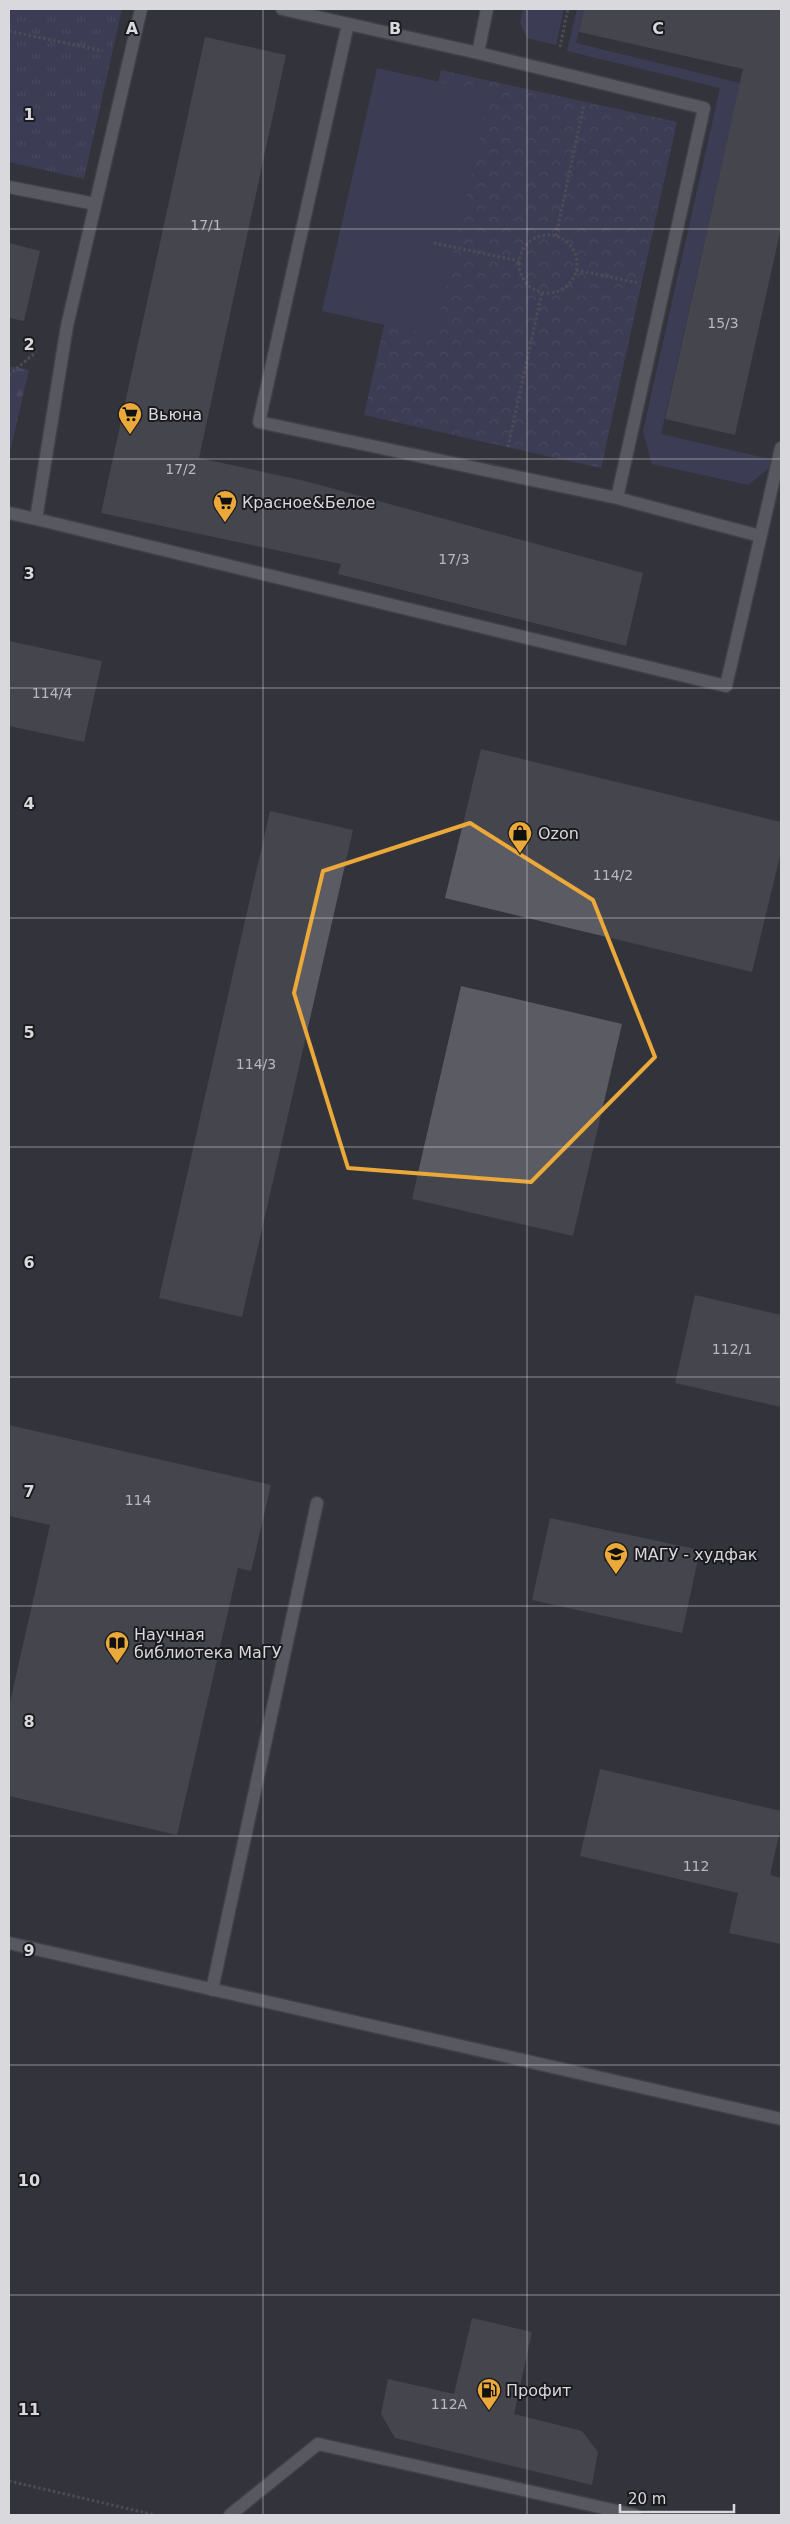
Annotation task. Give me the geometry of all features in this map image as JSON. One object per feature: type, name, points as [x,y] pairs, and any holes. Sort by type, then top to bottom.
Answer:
[{"type":"lane","points":[[36,519],[67,326],[141,9]]},
{"type":"lane","points":[[282,9],[478,53],[704,108],[617,498]]},
{"type":"lane","points":[[478,53],[487,9]]},
{"type":"lane","points":[[348,24],[259,422],[617,498],[760,536]]},
{"type":"lane","points":[[9,187],[94,204]]},
{"type":"lane","points":[[9,513],[726,686],[781,448]]},
{"type":"lane","points":[[212,1990],[316,1503]]},
{"type":"lane","points":[[9,1944],[781,2119]]},
{"type":"lane","points":[[230,2515],[318,2444],[635,2515]]},
{"type":"path","points":[[554,71],[568,9]]},
{"type":"path","points":[[9,31],[130,57]]},
{"type":"path","points":[[556,236],[585,102]]},
{"type":"path","points":[[539,236],[556,236],[570,245],[576,261],[576,270],[572,278],[560,291],[542,292],[534,290],[521,278],[519,261],[526,245],[532,240],[539,236]]},
{"type":"path","points":[[434,243],[519,261]]},
{"type":"path","points":[[576,270],[642,284]]},
{"type":"path","points":[[508,447],[542,292]]},
{"type":"path","points":[[9,2481],[155,2515]]},
{"type":"highlighted area","points":[[470,823],[593,900],[655,1057],[531,1182],[348,1168],[294,993],[323,871]]},
{"type":"green space","points":[[9,9],[122,9],[84,179],[9,162]]},
{"type":"green space","points":[[523,9],[564,9],[556,45],[527,38],[520,23]]},
{"type":"green space","points":[[577,9],[584,9],[576,43],[740,83],[661,434],[778,461],[748,485],[652,464],[643,431],[720,88],[567,51]]},
{"type":"green space","points":[[377,68],[490,93],[435,336],[322,311]]},
{"type":"green space","points":[[441,70],[677,122],[601,468],[364,415]]},
{"type":"green space","points":[[9,366],[29,370],[9,456]]},
{"type":"building","points":[[584,9],[781,9],[781,228],[735,435],[665,419],[743,69],[579,32]]},
{"type":"building","points":[[205,37],[286,55],[199,458],[305,481],[643,573],[626,646],[338,574],[341,564],[101,513]]},
{"type":"building","points":[[9,243],[40,251],[24,321],[9,318]]},
{"type":"building","points":[[9,641],[102,661],[84,742],[9,726]]},
{"type":"building","points":[[481,749],[781,822],[781,852],[752,972],[445,898]]},
{"type":"building","points":[[270,811],[353,830],[242,1317],[159,1298]]},
{"type":"building","points":[[461,986],[622,1024],[573,1236],[412,1199]]},
{"type":"building","points":[[695,1295],[781,1315],[781,1407],[675,1383]]},
{"type":"building","points":[[9,1425],[271,1485],[251,1571],[238,1568],[177,1835],[9,1796],[9,1707],[50,1525],[9,1516]]},
{"type":"building","name":"МАГУ - худфак","points":[[550,1518],[700,1550],[682,1633],[532,1600]]},
{"type":"building","points":[[600,1769],[781,1811],[781,1826],[770,1875],[781,1878],[781,1944],[729,1933],[738,1893],[580,1856]]},
{"type":"building","points":[[472,2318],[532,2332],[514,2414],[582,2431],[598,2452],[592,2485],[395,2438],[381,2414],[388,2379],[454,2394]]},
{"type":"place","name":"Вьюна","points":[[130,435]]},
{"type":"place","name":"Красное&Белое","points":[[225,523]]},
{"type":"place","name":"Ozon","points":[[520,854]]},
{"type":"place","name":"МАГУ - худфак","points":[[616,1575]]},
{"type":"place","name":"Научная библиотека МаГУ","points":[[117,1664]]},
{"type":"place","name":"Профит","points":[[489,2411]]}]
